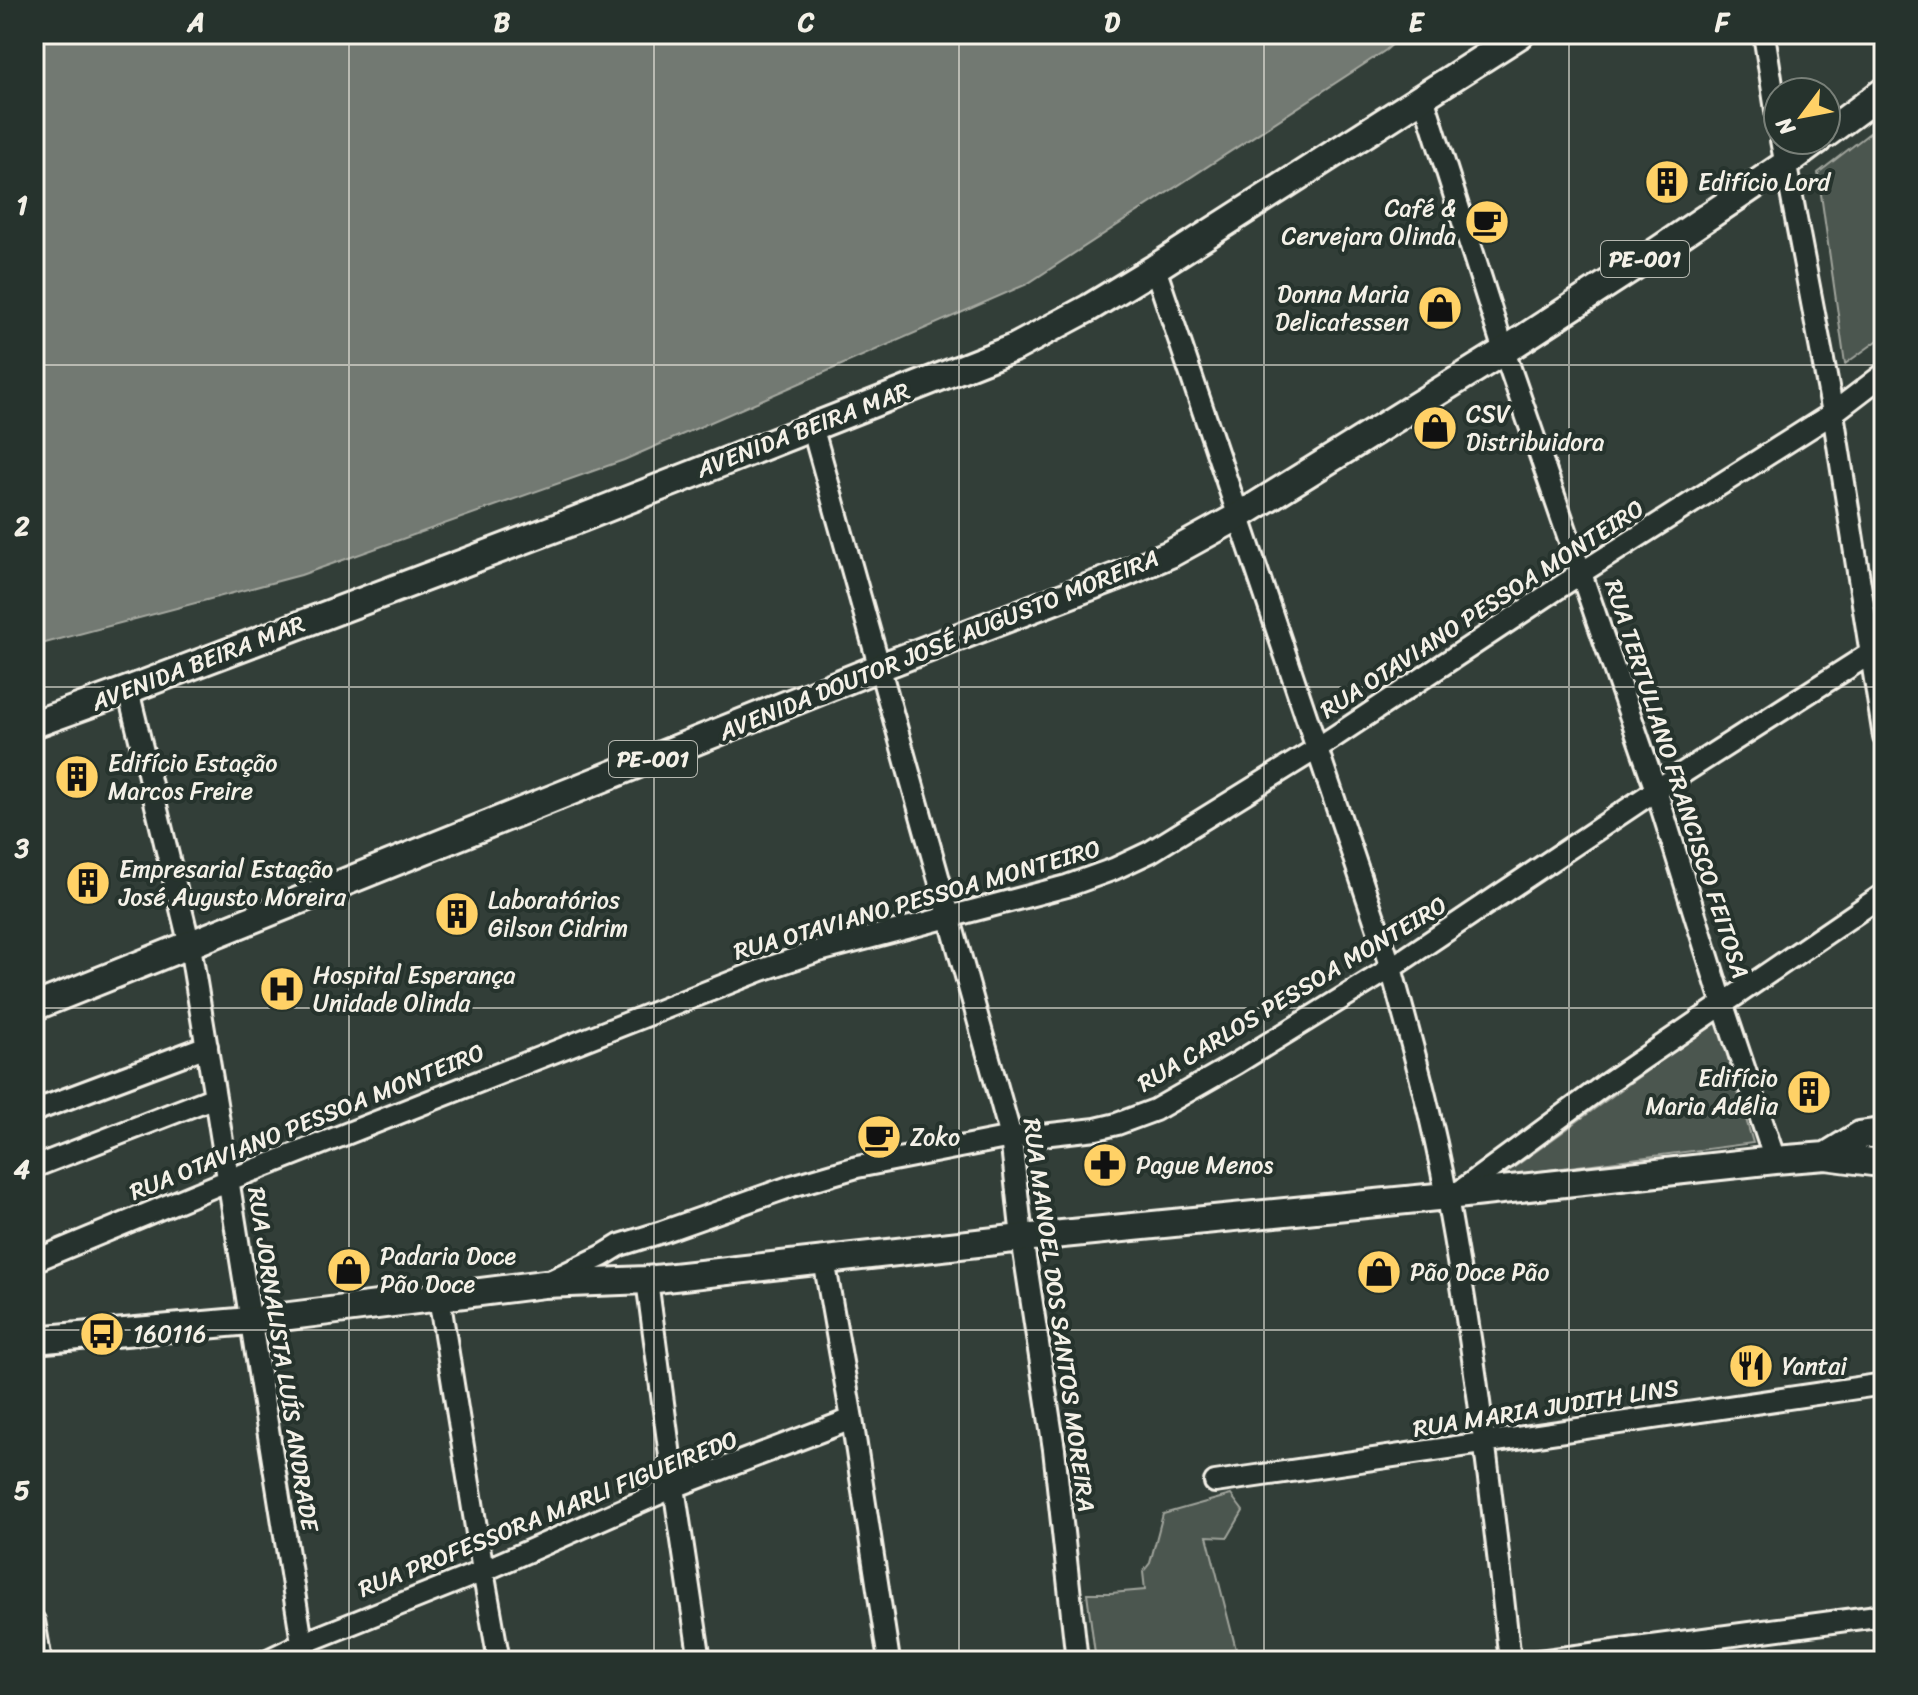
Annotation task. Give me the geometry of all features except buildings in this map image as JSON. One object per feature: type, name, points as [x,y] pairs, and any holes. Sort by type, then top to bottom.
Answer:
[{"type":"main road","name":"AVENIDA BEIRA MAR","points":[[34,724],[574,521],[1016,347],[1155,268],[1521,34]]},
{"type":"main road","points":[[1842,122],[1884,91]]},
{"type":"main road","name":"AVENIDA DOUTOR JOSÉ AUGUSTO MOREIRA","points":[[34,1007],[880,667],[1170,554],[1239,516],[1504,351],[1654,253],[1777,156]]},
{"type":"main road","points":[[1826,1156],[1860,1135],[1884,1132]]},
{"type":"main road","points":[[34,1340],[250,1321],[544,1284],[647,1280],[1775,1160],[1826,1156],[1884,1161]]},
{"type":"street","points":[[1764,34],[1771,76]]},
{"type":"street","name":"RUA TERTULIANO FRANCISCO FEITOSA","points":[[1423,96],[1504,351],[1656,790],[1775,1160]]},
{"type":"street","points":[[1783,156],[1833,413],[1884,737]]},
{"type":"street","points":[[1155,268],[1391,968],[1418,1064],[1450,1196],[1486,1444],[1510,1661]]},
{"type":"street","name":"RUA OTAVIANO PESSOA MONTEIRO","points":[[34,1261],[229,1180],[762,970],[815,952],[1067,886],[1150,852],[1316,749],[1581,573],[1833,413],[1884,374]]},
{"type":"street","name":"RUA MANOEL DOS SANTOS MOREIRA","points":[[812,426],[1011,1137],[1022,1238],[1054,1449],[1077,1661]]},
{"type":"street","name":"RUA CARLOS PESSOA MONTEIRO","points":[[544,1284],[620,1245],[792,1186],[884,1160],[1011,1137],[1096,1129],[1155,1110],[1391,968],[1656,790],[1871,653]]},
{"type":"street","name":"RUA JORNALISTA LUÍS ANDRADE","points":[[128,690],[190,946],[303,1652]]},
{"type":"street","points":[[1450,1196],[1603,1086],[1884,894]]},
{"type":"street","points":[[34,1111],[207,1046]]},
{"type":"street","points":[[34,1167],[215,1097]]},
{"type":"street","points":[[824,1260],[889,1661]]},
{"type":"street","points":[[647,1280],[700,1661]]},
{"type":"street","points":[[439,1297],[499,1661]]},
{"type":"street","name":"RUA MARIA JUDITH LINS","points":[[1215,1482],[1884,1384]]},
{"type":"street","name":"RUA PROFESSORA MARLI FIGUEIREDO","points":[[266,1661],[303,1652],[674,1487],[852,1419]]},
{"type":"street","points":[[1539,1661],[1884,1615]]},
{"type":"street","points":[[34,1621],[41,1661]]},
{"type":"shaded area","points":[[34,34],[1404,34],[1386,50],[1027,284],[624,460],[301,575],[34,646]]},
{"type":"shaded area","points":[[1884,122],[1884,336],[1845,364],[1818,173]]},
{"type":"shaded area","points":[[1717,1020],[1753,1143],[1502,1176]]},
{"type":"shaded area","points":[[1231,1495],[1243,1511],[1228,1537],[1207,1536],[1239,1661],[1096,1661],[1087,1593],[1145,1590],[1143,1572],[1150,1563],[1163,1514]]},
{"type":"place","name":"Edifício Lord","points":[[1667,182]]},
{"type":"place","name":"Café & Cervejara Olinda","points":[[1487,222]]},
{"type":"place","name":"Donna Maria Delicatessen","points":[[1440,308]]},
{"type":"place","name":"CSV Distribuidora","points":[[1435,428]]},
{"type":"place","name":"Edifício Estação Marcos Freire","points":[[77,777]]},
{"type":"place","name":"Empresarial Estação José Augusto Moreira","points":[[88,883]]},
{"type":"place","name":"Laboratórios Gilson Cidrim","points":[[457,914]]},
{"type":"place","name":"Hospital Esperança Unidade Olinda","points":[[282,989]]},
{"type":"place","name":"Edifício Maria Adélia","points":[[1809,1092]]},
{"type":"place","name":"Zoko","points":[[879,1137]]},
{"type":"place","name":"Pague Menos","points":[[1105,1165]]},
{"type":"place","name":"Padaria Doce Pão Doce","points":[[349,1270]]},
{"type":"place","name":"Pão Doce Pão","points":[[1379,1272]]},
{"type":"place","name":"160116","points":[[102,1334]]},
{"type":"place","name":"Yantai","points":[[1751,1366]]}]
